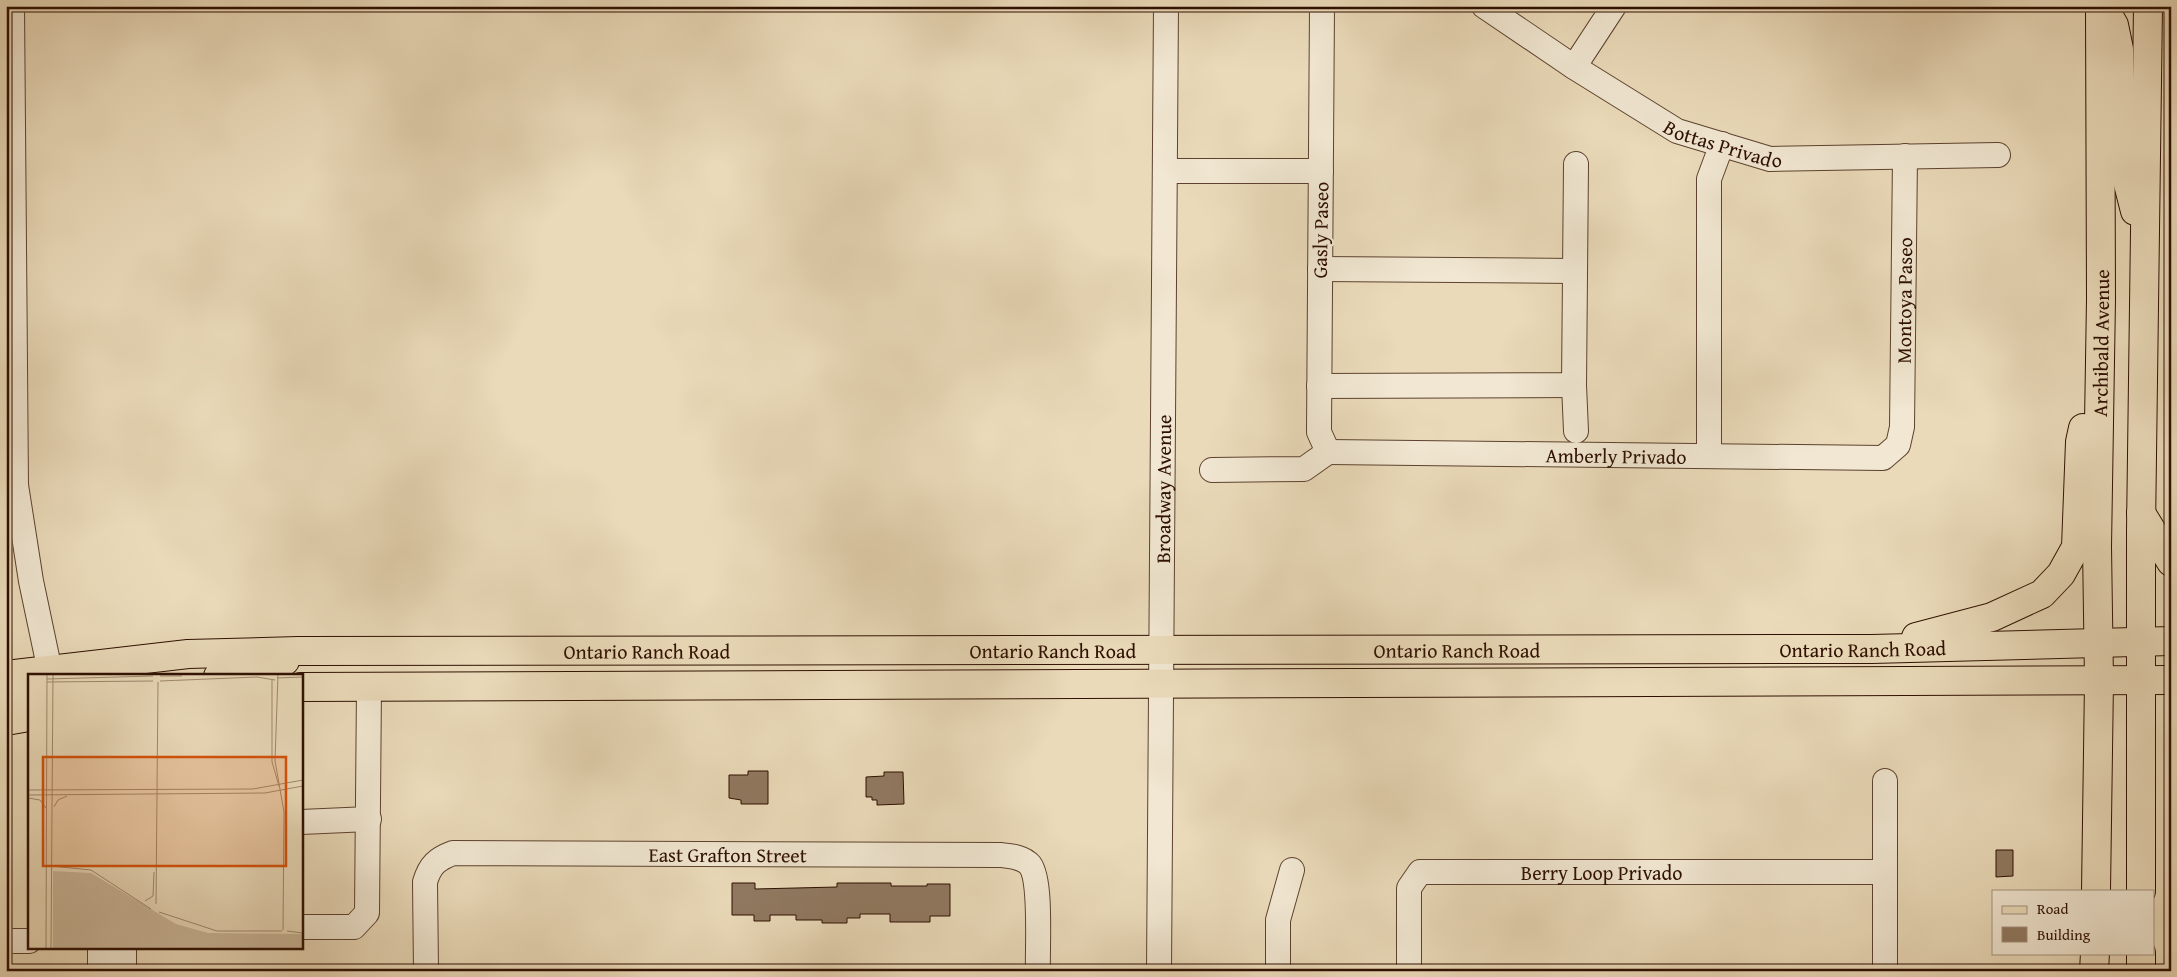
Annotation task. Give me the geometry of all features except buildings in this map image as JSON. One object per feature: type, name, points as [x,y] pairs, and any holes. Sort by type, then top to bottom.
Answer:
[{"type":"main road","name":"Archibald Avenue","points":[[2096,890],[2099,681],[2097,546],[2100,369],[2100,6]]},
{"type":"main road","points":[[2104,6],[2114,25],[2119,49],[2119,96],[2123,164],[2144,249]]},
{"type":"main road","points":[[2141,890],[2141,513],[2148,6]]},
{"type":"main road","points":[[1872,649],[1992,617],[2042,594],[2062,574],[2076,547],[2080,442],[2100,369]]},
{"type":"main road","points":[[2141,513],[2171,562]]},
{"type":"main road","name":"Ontario Ranch Road","points":[[49,674],[188,654],[298,651],[1872,649],[2171,641]]},
{"type":"main road","points":[[1161,684],[1174,669],[1402,667],[1431,649]]},
{"type":"main road","points":[[904,685],[922,674],[937,668],[1140,666],[1156,659],[1161,650]]},
{"type":"main road","points":[[232,674],[276,668],[298,651]]},
{"type":"main road","name":"Ontario Ranch Road","points":[[6,675],[28,674]]},
{"type":"main road","name":"Ontario Ranch Road","points":[[302,687],[2171,680]]},
{"type":"main road","points":[[6,700],[28,692]]},
{"type":"main road","points":[[6,721],[28,717]]},
{"type":"main road","points":[[2094,971],[2095,954]]},
{"type":"main road","points":[[2141,954],[2141,971]]},
{"type":"street","name":"Broadway Avenue","points":[[1159,971],[1166,6]]},
{"type":"street","name":"Gasly Paseo","points":[[1322,6],[1319,432],[1328,452]]},
{"type":"street","name":"Bottas Privado","points":[[1484,6],[1574,68],[1678,130],[1770,159],[1998,154]]},
{"type":"street","points":[[1574,68],[1614,6]]},
{"type":"street","points":[[10,7],[16,485],[31,581],[49,674]]},
{"type":"street","points":[[1709,456],[1709,179],[1722,144]]},
{"type":"street","name":"Montoya Paseo","points":[[1898,445],[1902,428],[1905,156]]},
{"type":"street","points":[[1576,164],[1574,385],[1576,431]]},
{"type":"street","points":[[1165,171],[1321,171]]},
{"type":"street","points":[[1320,269],[1575,271]]},
{"type":"street","points":[[1319,386],[1574,385]]},
{"type":"street","name":"Amberly Privado","points":[[1328,452],[1883,458],[1898,445]]},
{"type":"street","points":[[1212,470],[1304,469],[1328,452]]},
{"type":"street","points":[[302,927],[354,927],[367,913],[369,687]]},
{"type":"street","points":[[1886,781],[1886,971]]},
{"type":"street","points":[[302,822],[369,820]]},
{"type":"street","name":"East Grafton Street","points":[[426,971],[425,882],[429,869],[439,858],[453,853],[1001,855],[1018,857],[1030,865],[1037,882],[1038,971]]},
{"type":"street","points":[[1278,971],[1278,920],[1292,870]]},
{"type":"street","name":"Berry Loop Privado","points":[[1409,971],[1409,888],[1420,872],[1886,872]]},
{"type":"street","points":[[6,941],[28,941]]},
{"type":"street","points":[[100,950],[100,971]]},
{"type":"street","points":[[124,950],[124,971]]}]
